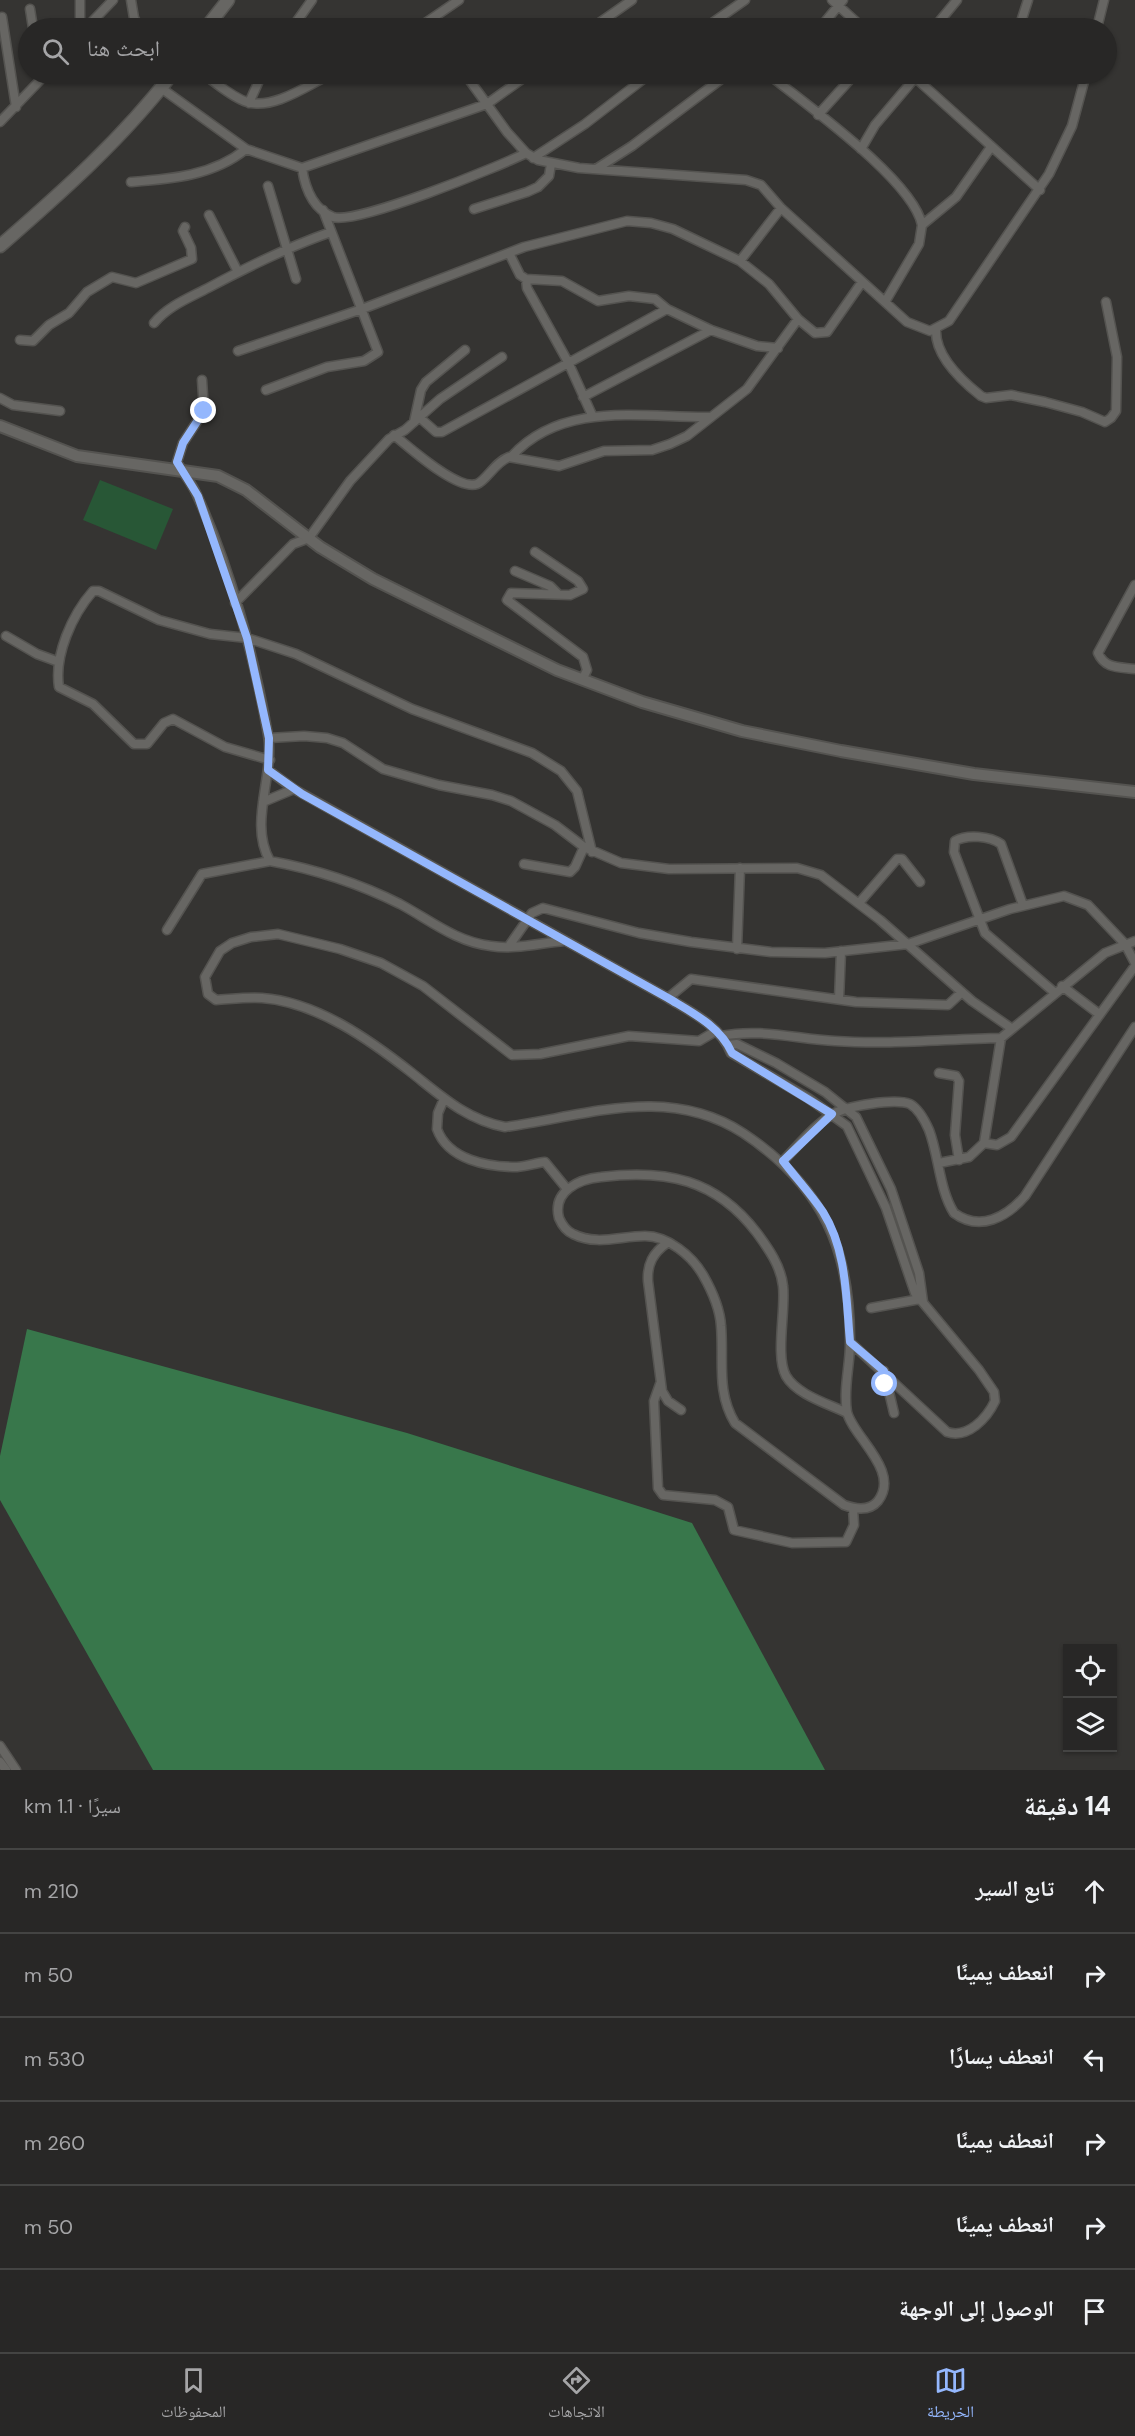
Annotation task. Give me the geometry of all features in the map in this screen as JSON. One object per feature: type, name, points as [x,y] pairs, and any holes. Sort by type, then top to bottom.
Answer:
[{"type":"main road","points":[[214,18],[228,0]]},
{"type":"main road","points":[[0,246],[93,164],[141,115],[164,84]]},
{"type":"street","points":[[80,0],[80,18]]},
{"type":"street","points":[[96,18],[113,0]]},
{"type":"street","points":[[131,0],[134,18]]},
{"type":"street","points":[[299,18],[312,0]]},
{"type":"street","points":[[439,18],[459,0]]},
{"type":"street","points":[[606,18],[632,0]]},
{"type":"street","points":[[720,18],[746,0]]},
{"type":"street","points":[[942,18],[957,0]]},
{"type":"street","points":[[1022,18],[1028,0]]},
{"type":"street","points":[[1100,18],[1104,0]]},
{"type":"street","points":[[827,18],[838,2],[853,18]]},
{"type":"street","points":[[30,9],[31,18]]},
{"type":"street","points":[[2,17],[16,107]]},
{"type":"street","points":[[0,122],[16,107],[34,84]]},
{"type":"street","points":[[219,84],[249,103],[279,99],[310,84]]},
{"type":"street","points":[[249,103],[258,84]]},
{"type":"street","points":[[472,84],[529,155],[550,164],[750,180],[760,185],[781,208],[885,302],[916,327],[936,330],[949,321],[1040,190],[1072,126],[1083,84]]},
{"type":"street","points":[[161,88],[246,149],[302,168],[487,104],[515,84]]},
{"type":"street","points":[[302,168],[309,195],[323,210],[335,218],[370,214],[529,155],[585,124],[637,84]]},
{"type":"street","points":[[596,169],[632,146],[715,84]]},
{"type":"street","points":[[786,84],[819,115],[861,149],[914,204],[922,225],[919,244],[885,302]]},
{"type":"street","points":[[819,115],[846,84]]},
{"type":"street","points":[[861,149],[875,125],[907,84]]},
{"type":"street","points":[[922,84],[1040,190]]},
{"type":"street","points":[[922,225],[956,197],[991,147]]},
{"type":"street","points":[[131,182],[181,178],[222,164],[246,149]]},
{"type":"street","points":[[474,209],[538,187],[549,176],[550,164]]},
{"type":"street","points":[[268,186],[296,279]]},
{"type":"street","points":[[740,261],[781,208]]},
{"type":"street","points":[[266,390],[327,367],[355,364],[375,356],[378,348],[323,210]]},
{"type":"street","points":[[209,215],[238,272]]},
{"type":"street","points":[[238,351],[362,309],[509,253],[627,221],[640,221],[673,229],[740,261],[769,284],[798,318],[815,333],[827,332],[862,282]]},
{"type":"street","points":[[20,340],[33,341],[49,325],[69,313],[87,292],[112,277],[136,283],[192,259],[191,248],[183,231],[185,227]]},
{"type":"street","points":[[154,323],[168,310],[286,247],[332,232]]},
{"type":"street","points":[[509,253],[520,275],[526,279],[555,279],[598,301],[629,296],[653,298],[667,309],[711,330],[758,346],[778,348]]},
{"type":"street","points":[[526,279],[532,297],[568,362],[592,415]]},
{"type":"street","points":[[936,330],[939,347],[951,366],[981,396],[1011,395],[1074,409],[1105,422],[1112,418],[1116,411],[1117,357],[1106,302]]},
{"type":"street","points":[[416,420],[436,432],[442,432],[667,309]]},
{"type":"street","points":[[512,456],[552,466],[604,451],[660,449],[687,436],[747,389],[798,318]]},
{"type":"street","points":[[583,397],[711,330]]},
{"type":"street","points":[[416,420],[421,390],[426,382],[465,350]]},
{"type":"street","points":[[237,607],[293,544],[309,538],[370,457],[440,399],[502,357]]},
{"type":"street","points":[[202,380],[204,411],[178,454],[177,462],[198,496],[247,638],[269,738],[270,760],[263,802],[264,845],[270,861]]},
{"type":"street","points":[[0,398],[13,405],[60,411]]},
{"type":"street","points":[[394,435],[451,477],[473,484],[480,482],[503,459],[512,456],[536,437],[571,421],[592,415],[711,417]]},
{"type":"street","points":[[0,426],[77,456],[202,472],[231,482],[309,538],[373,579],[582,680],[642,702],[742,731],[823,747],[974,774],[1135,792]]},
{"type":"street","points":[[535,552],[583,587],[573,594],[511,593],[507,598],[583,657],[587,670],[582,680]]},
{"type":"street","points":[[516,571],[550,586],[558,594]]},
{"type":"street","points":[[1135,585],[1098,653],[1102,662],[1109,666],[1135,669]]},
{"type":"street","points":[[270,760],[225,747],[173,719],[164,723],[147,744],[134,744],[93,705],[59,687],[59,662],[73,621],[89,596],[96,590],[159,620],[210,634],[247,638],[306,659],[366,689],[532,753],[549,762],[561,771],[577,791],[588,850],[570,872],[524,864]]},
{"type":"street","points":[[6,636],[37,654],[59,662]]},
{"type":"street","points":[[269,738],[327,738],[343,743],[383,769],[439,785],[511,801],[555,825],[588,850],[632,866],[669,869],[764,866],[808,870],[828,879],[859,903],[962,992],[1011,1028]]},
{"type":"street","points":[[268,770],[294,789],[668,998],[719,1034],[732,1053],[832,1114],[847,1126],[874,1179],[913,1288],[988,1382],[995,1396],[992,1407],[982,1420],[967,1431],[952,1434],[941,1428],[884,1371],[850,1342]]},
{"type":"street","points":[[263,802],[294,789]]},
{"type":"street","points":[[1023,905],[1001,844],[979,838],[960,838],[954,843],[953,849],[986,933],[991,940],[1054,992]]},
{"type":"street","points":[[859,903],[897,859],[902,859],[920,882]]},
{"type":"street","points":[[167,930],[202,874],[270,861],[361,886],[466,940],[491,946],[564,941]]},
{"type":"street","points":[[737,949],[740,868]]},
{"type":"street","points":[[508,946],[528,918],[536,910],[546,908],[639,933],[737,949],[771,952],[841,951],[908,944],[1023,905],[1064,896],[1079,900],[1125,944],[1135,964],[1011,1137],[997,1145],[984,1143]]},
{"type":"street","points":[[847,1413],[850,1342],[842,1265],[829,1224],[823,1212],[783,1161],[741,1131],[687,1109],[655,1105],[610,1107],[505,1127],[469,1116],[378,1046],[320,1015],[277,1000],[212,997],[206,987],[205,977],[214,958],[232,943],[251,937],[278,934],[340,949],[381,963],[423,986],[512,1055],[540,1054],[629,1036],[699,1041],[719,1034],[744,1032],[835,1041],[886,1042],[1001,1038]]},
{"type":"street","points":[[939,1163],[969,1156],[984,1143],[1001,1038],[1054,992],[1105,953],[1135,941]]},
{"type":"street","points":[[839,999],[841,951]]},
{"type":"street","points":[[668,998],[691,979],[839,999],[942,1006],[952,1004],[962,992]]},
{"type":"street","points":[[1062,986],[1099,1014]]},
{"type":"street","points":[[783,1161],[832,1114],[847,1108],[893,1102],[909,1104],[917,1110],[928,1128],[948,1200],[957,1215],[987,1222],[1015,1207],[1135,1027]]},
{"type":"street","points":[[728,1045],[737,1044],[776,1063],[847,1108],[860,1125],[884,1174],[903,1226],[919,1273],[922,1301]]},
{"type":"street","points":[[939,1073],[953,1074],[959,1079],[955,1135],[959,1160]]},
{"type":"street","points":[[444,1099],[438,1113],[437,1129],[455,1152],[478,1163],[503,1166],[545,1162],[567,1189]]},
{"type":"street","points":[[624,1174],[646,1174],[683,1179],[706,1187],[727,1200],[747,1220],[769,1250],[783,1284],[783,1368],[787,1376],[808,1394],[847,1413],[876,1459],[883,1480],[880,1496],[873,1505],[865,1509],[854,1508],[836,1500],[735,1423],[722,1387],[721,1325],[708,1285],[693,1261],[667,1243],[654,1237],[615,1241],[588,1239],[572,1234],[561,1224],[559,1202],[567,1189],[588,1178],[624,1174]]},
{"type":"street","points":[[874,1179],[884,1174]]},
{"type":"street","points":[[893,1229],[903,1226]]},
{"type":"street","points":[[667,1243],[653,1255],[647,1271],[660,1384],[668,1401],[681,1410]]},
{"type":"street","points":[[871,1308],[922,1301]]},
{"type":"street","points":[[884,1371],[894,1413]]},
{"type":"street","points":[[660,1384],[654,1401],[658,1488],[663,1495],[719,1502],[728,1507],[734,1530],[792,1543],[847,1541],[854,1525],[854,1508]]},
{"type":"street","points":[[0,1746],[16,1770]]},
{"type":"street","points":[[0,1762],[6,1770]]},
{"type":"green space","points":[[100,480],[173,509],[156,550],[83,520]]},
{"type":"green space","points":[[27,1329],[407,1433],[692,1523],[825,1770],[153,1770],[0,1500],[0,1456]]},
{"type":"route","points":[[204,411],[183,443],[177,462],[198,496],[247,638],[269,738],[268,770],[302,794],[392,842],[668,998],[711,1026],[722,1036],[732,1053],[832,1114],[783,1161],[823,1212],[829,1224],[842,1265],[850,1342],[884,1371],[885,1384]]}]
